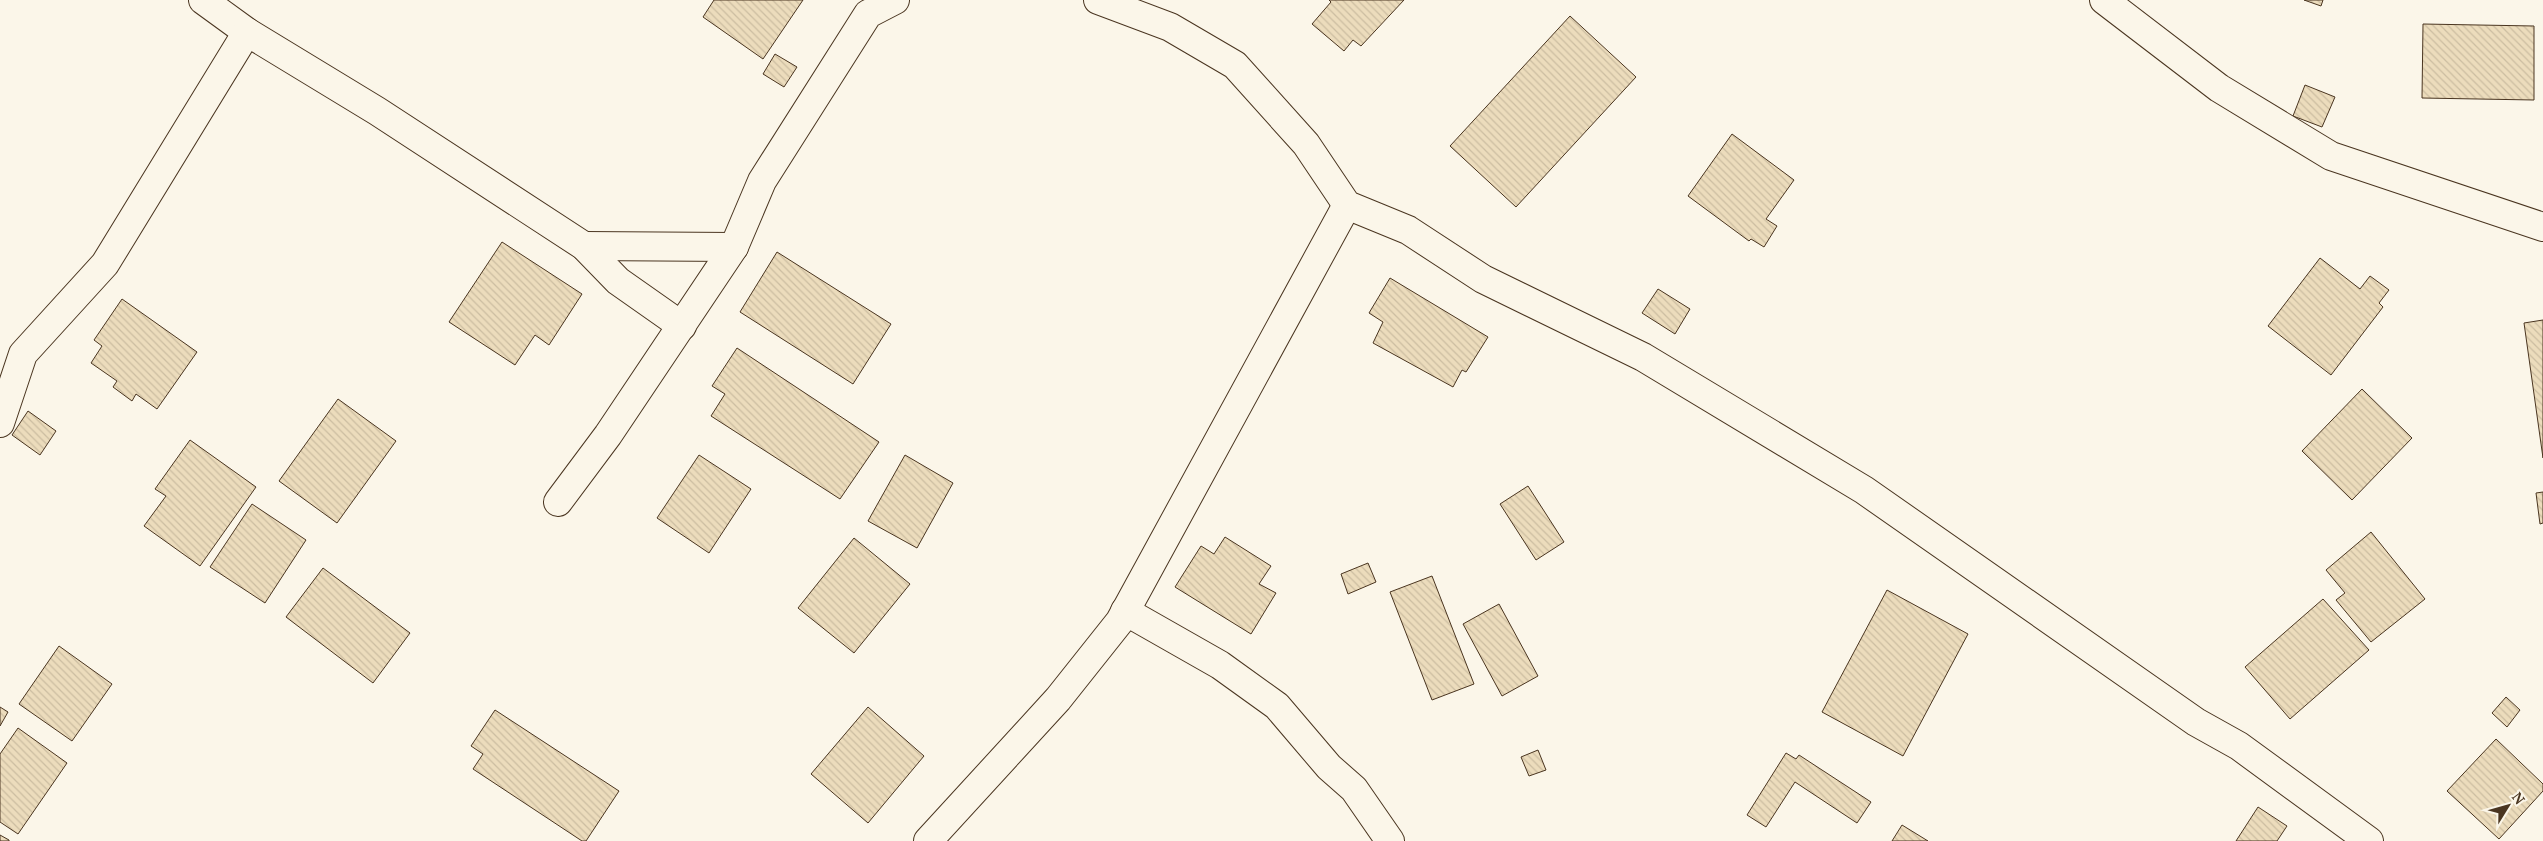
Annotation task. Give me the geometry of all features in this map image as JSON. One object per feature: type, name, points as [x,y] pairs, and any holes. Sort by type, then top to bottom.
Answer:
[{"type":"street","points":[[203,0],[247,32],[377,111],[584,246],[618,282],[682,326]]},
{"type":"street","points":[[558,502],[608,435],[734,247],[762,181],[868,14],[895,0]]},
{"type":"street","points":[[1098,0],[1170,28],[1235,65],[1306,144],[1347,205],[1408,230],[1483,279],[1643,357],[1864,490],[2196,722],[2239,746],[2369,841]]},
{"type":"street","points":[[2104,0],[2219,88],[2331,156],[2543,227]]},
{"type":"street","points":[[0,423],[23,354],[105,264],[247,32]]},
{"type":"street","points":[[928,841],[1058,699],[1125,611],[1347,205]]},
{"type":"street","points":[[584,246],[734,247]]},
{"type":"street","points":[[1125,611],[1220,665],[1277,706],[1329,767],[1354,789],[1390,841]]},
{"type":"building","points":[[714,0],[803,0],[763,59],[703,17]]},
{"type":"building","points":[[1329,0],[1404,0],[1361,46],[1353,40],[1344,51],[1312,24],[1331,2]]},
{"type":"building","points":[[2304,0],[2323,0],[2321,6]]},
{"type":"building","points":[[1570,16],[1636,77],[1516,207],[1450,146]]},
{"type":"building","points":[[2423,24],[2534,26],[2534,100],[2422,98]]},
{"type":"building","points":[[775,54],[797,67],[784,87],[763,74]]},
{"type":"building","points":[[2305,85],[2335,97],[2322,127],[2293,116]]},
{"type":"building","points":[[1732,134],[1794,180],[1766,219],[1777,226],[1764,247],[1751,239],[1749,241],[1688,196]]},
{"type":"building","points":[[502,242],[582,294],[549,345],[535,335],[515,365],[449,322]]},
{"type":"building","points":[[777,252],[891,324],[853,384],[740,312]]},
{"type":"building","points":[[2320,258],[2360,289],[2370,276],[2389,290],[2379,303],[2383,307],[2331,375],[2268,326]]},
{"type":"building","points":[[1390,278],[1488,337],[1466,372],[1462,370],[1453,387],[1373,343],[1383,322],[1369,313]]},
{"type":"building","points":[[1658,289],[1690,309],[1675,334],[1642,313]]},
{"type":"building","points":[[122,299],[197,352],[157,409],[136,394],[132,401],[113,387],[117,381],[91,363],[102,346],[94,340]]},
{"type":"building","points":[[2543,320],[2543,458],[2524,323]]},
{"type":"building","points":[[737,348],[879,442],[840,499],[711,416],[725,394],[712,386]]},
{"type":"building","points":[[2362,389],[2412,438],[2352,500],[2302,451]]},
{"type":"building","points":[[338,399],[396,441],[337,523],[279,481]]},
{"type":"building","points":[[28,411],[56,431],[40,455],[12,435]]},
{"type":"building","points":[[190,440],[256,487],[200,566],[144,526],[166,496],[155,489]]},
{"type":"building","points":[[699,455],[751,489],[709,553],[657,518]]},
{"type":"building","points":[[905,455],[953,483],[917,548],[868,521]]},
{"type":"building","points":[[1528,486],[1564,542],[1536,560],[1500,504]]},
{"type":"building","points":[[2543,492],[2543,523],[2540,524],[2536,493]]},
{"type":"building","points":[[252,504],[306,540],[265,603],[210,567]]},
{"type":"building","points":[[2371,532],[2425,599],[2371,642],[2336,600],[2345,593],[2326,570]]},
{"type":"building","points":[[1225,537],[1271,566],[1259,584],[1276,593],[1251,634],[1175,587],[1201,546],[1214,554]]},
{"type":"building","points":[[854,538],[910,584],[854,653],[798,608]]},
{"type":"building","points":[[1368,563],[1376,582],[1348,594],[1341,574]]},
{"type":"building","points":[[323,568],[410,633],[373,683],[286,617]]},
{"type":"building","points":[[1432,576],[1474,684],[1432,700],[1390,592]]},
{"type":"building","points":[[1887,590],[1968,634],[1903,756],[1822,712]]},
{"type":"building","points":[[2323,599],[2369,650],[2290,719],[2245,667]]},
{"type":"building","points":[[1499,604],[1538,676],[1502,696],[1463,624]]},
{"type":"building","points":[[59,646],[112,684],[72,741],[19,704]]},
{"type":"building","points":[[2506,697],[2520,710],[2507,727],[2492,713]]},
{"type":"building","points":[[0,707],[8,712],[0,726]]},
{"type":"building","points":[[868,707],[924,756],[868,823],[811,774]]},
{"type":"building","points":[[495,710],[619,791],[586,841],[582,841],[473,769],[483,754],[471,746]]},
{"type":"building","points":[[18,728],[67,763],[18,834],[0,822],[0,754]]},
{"type":"building","points":[[2496,739],[2543,784],[2543,791],[2499,839],[2447,791]]},
{"type":"building","points":[[1538,750],[1546,770],[1529,776],[1521,757]]},
{"type":"building","points":[[1786,753],[1796,759],[1799,755],[1871,802],[1857,823],[1795,782],[1766,827],[1747,815]]},
{"type":"building","points":[[2258,807],[2287,826],[2277,841],[2236,841]]},
{"type":"building","points":[[1902,825],[1928,841],[1892,841]]},
{"type":"building","points":[[0,835],[9,840],[9,841],[0,841]]}]
